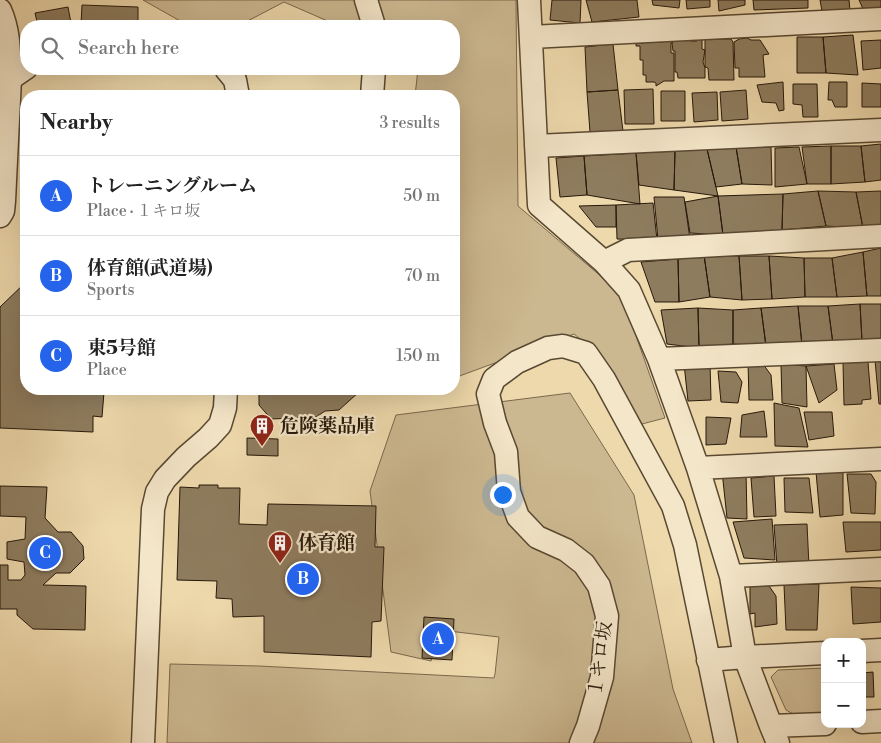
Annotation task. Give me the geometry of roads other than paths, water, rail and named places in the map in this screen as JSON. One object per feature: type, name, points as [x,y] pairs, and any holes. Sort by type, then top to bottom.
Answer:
[{"type":"street","points":[[366,0],[372,20]]},
{"type":"street","points":[[529,0],[539,205],[604,262],[629,290],[659,359],[698,468],[731,576],[745,656],[774,735],[821,725]]},
{"type":"street","points":[[0,10],[18,74],[3,211],[0,216]]},
{"type":"street","points":[[531,36],[881,19]]},
{"type":"street","points":[[231,75],[235,80],[237,90]]},
{"type":"street","points":[[372,90],[374,75]]},
{"type":"street","points":[[536,146],[881,130]]},
{"type":"street","points":[[604,262],[628,250],[881,236]]},
{"type":"street","name":"１キロ坂","points":[[581,743],[588,726],[602,677],[607,616],[599,586],[584,564],[566,550],[536,537],[518,518],[509,492],[506,452],[495,423],[488,394],[494,379],[517,362],[548,348],[563,346],[586,354],[604,380],[673,506],[685,544],[726,743]]},
{"type":"street","points":[[659,359],[881,350]]},
{"type":"street","points":[[143,743],[153,509],[157,492],[165,479],[220,425],[225,408],[226,395]]},
{"type":"street","points":[[698,468],[881,459]]},
{"type":"street","points":[[731,576],[881,569]]},
{"type":"street","points":[[866,651],[881,650]]},
{"type":"street","points":[[708,660],[745,656],[821,653]]},
{"type":"street","points":[[866,722],[881,721]]},
{"type":"place","name":"危険薬品庫","points":[[262,447]]},
{"type":"place","name":"東5号館","points":[[45,553]]},
{"type":"place","name":"体育館","points":[[280,564]]},
{"type":"place","name":"体育館(武道場)","points":[[303,579]]},
{"type":"place","name":"トレーニングルーム","points":[[438,639]]}]
